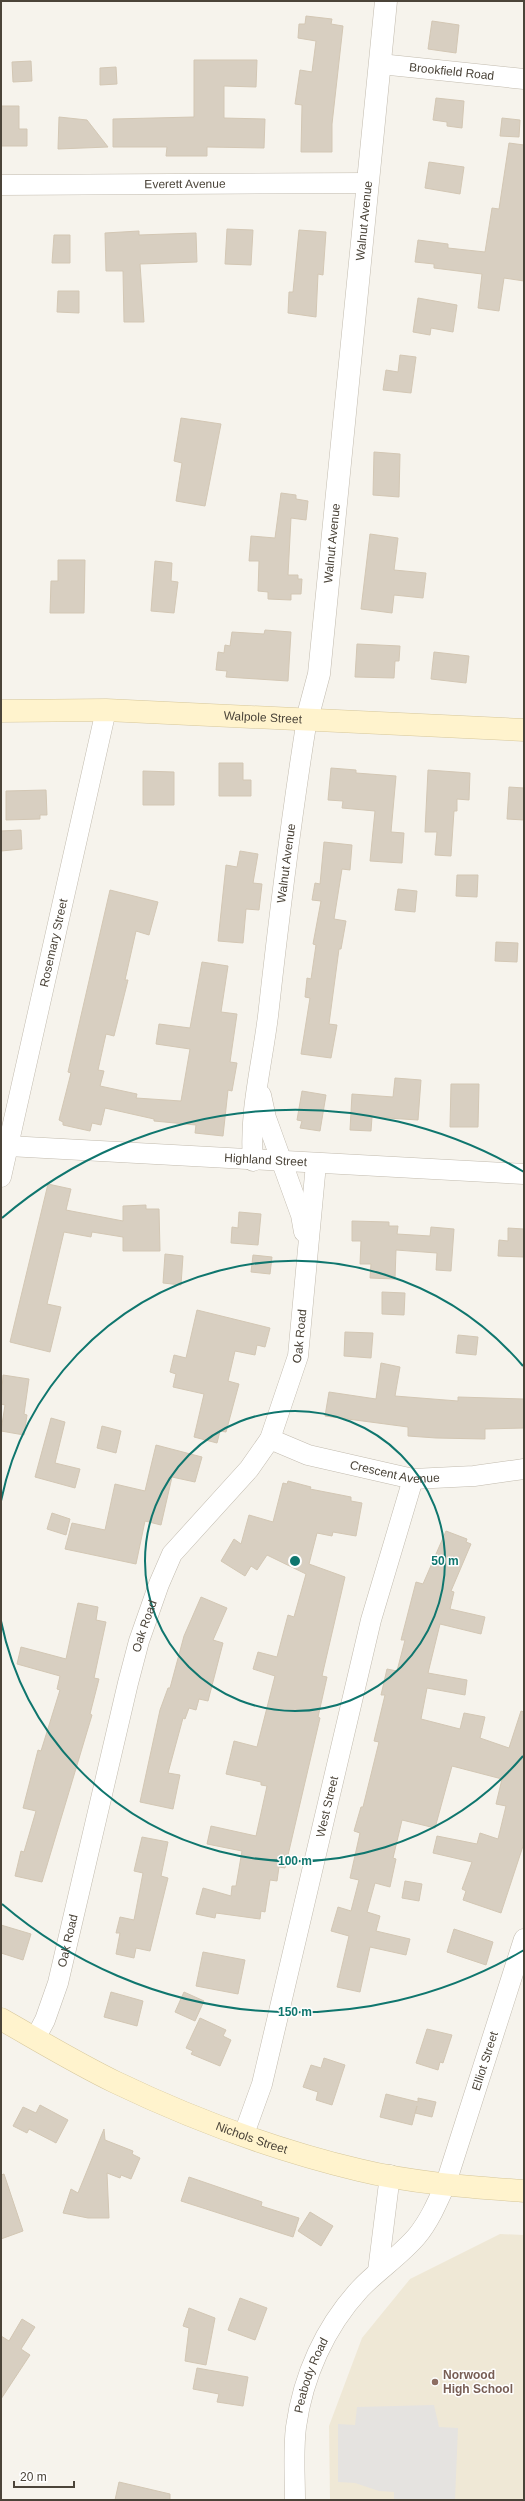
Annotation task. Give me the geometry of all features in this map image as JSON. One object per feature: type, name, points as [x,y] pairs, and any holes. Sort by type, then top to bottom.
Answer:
[{"type":"main road","name":"Walpole Street","points":[[1,711],[106,710],[524,730]]},
{"type":"main road","name":"Nichols Street","points":[[1,2019],[114,2081],[199,2118],[328,2162],[390,2175],[446,2183],[524,2191]]},
{"type":"street","name":"Walnut Avenue","points":[[253,1161],[253,1111],[258,1083],[292,811],[307,719],[319,674],[386,1]]},
{"type":"street","name":"Brookfield Road","points":[[380,64],[524,79]]},
{"type":"street","name":"Everett Avenue","points":[[1,185],[368,183]]},
{"type":"street","name":"Rosemary Street","points":[[1,1176],[106,710]]},
{"type":"street","name":"Walnut Avenue","points":[[258,1083],[266,1118],[281,1162]]},
{"type":"street","name":"Highland Street","points":[[8,1146],[253,1161],[524,1174]]},
{"type":"street","name":"Oak Road","points":[[281,1162],[301,1215],[307,1246]]},
{"type":"street","name":"Oak Road","points":[[36,2039],[45,2020],[58,1983],[130,1676],[139,1641],[159,1584],[172,1554],[248,1469],[270,1439],[298,1356],[307,1246],[316,1164]]},
{"type":"street","name":"Crescent Avenue","points":[[270,1439],[308,1455],[413,1479],[474,1476],[524,1469]]},
{"type":"street","name":"West Street","points":[[244,2134],[262,2084],[371,1620],[413,1479]]},
{"type":"street","name":"Elliot Street","points":[[446,2183],[524,1939]]},
{"type":"street","points":[[378,2271],[390,2175]]},
{"type":"street","name":"Peabody Road","points":[[295,2500],[296,2427],[317,2353],[328,2329],[342,2309],[378,2271],[400,2254],[417,2235],[431,2215],[446,2183]]},
{"type":"shaded area","name":"Norwood High School","points":[[500,2234],[524,2235],[524,2500],[330,2500],[329,2426],[362,2338],[410,2279]]},
{"type":"shaded area","points":[[434,2405],[439,2427],[458,2428],[455,2500],[394,2500],[394,2492],[379,2491],[355,2483],[338,2482],[338,2424],[355,2425],[357,2407]]},
{"type":"building","points":[[306,16],[332,19],[331,24],[343,26],[332,124],[332,152],[301,152],[302,105],[295,104],[300,70],[312,72],[316,41],[298,38],[299,24],[305,24]]},
{"type":"building","points":[[432,21],[459,25],[456,53],[428,49]]},
{"type":"building","points":[[194,60],[257,60],[256,87],[224,86],[224,118],[265,119],[264,148],[207,147],[207,156],[166,156],[167,147],[113,147],[113,119],[194,117]]},
{"type":"building","points":[[31,61],[32,81],[13,82],[12,62]]},
{"type":"building","points":[[116,67],[117,84],[100,85],[100,68]]},
{"type":"building","points":[[436,98],[464,101],[462,128],[447,126],[447,122],[433,120]]},
{"type":"building","points":[[1,106],[19,106],[19,129],[27,129],[27,146],[1,146]]},
{"type":"building","points":[[59,117],[87,120],[108,147],[58,149]]},
{"type":"building","points":[[502,118],[520,120],[519,137],[500,136]]},
{"type":"building","points":[[509,143],[524,145],[524,281],[504,278],[499,311],[478,308],[482,274],[434,268],[434,264],[415,262],[418,240],[448,244],[448,248],[485,252],[492,208],[499,209]]},
{"type":"building","points":[[429,162],[464,167],[460,194],[425,188]]},
{"type":"building","points":[[227,229],[253,230],[251,265],[225,264]]},
{"type":"building","points":[[299,230],[326,232],[323,275],[318,274],[316,317],[288,313],[289,292],[293,292]]},
{"type":"building","points":[[139,231],[139,235],[196,233],[197,262],[140,264],[144,322],[124,322],[123,271],[106,271],[105,233]]},
{"type":"building","points":[[54,235],[70,235],[70,263],[52,263]]},
{"type":"building","points":[[58,291],[79,291],[79,313],[57,312]]},
{"type":"building","points":[[418,298],[457,305],[453,332],[431,328],[430,335],[413,332]]},
{"type":"building","points":[[400,355],[416,357],[411,393],[383,390],[386,370],[398,372]]},
{"type":"building","points":[[181,418],[221,424],[205,506],[176,501],[182,463],[174,461]]},
{"type":"building","points":[[374,452],[400,454],[399,497],[373,495]]},
{"type":"building","points":[[281,493],[296,495],[296,499],[308,501],[306,520],[291,518],[288,575],[298,575],[298,579],[302,579],[301,594],[291,594],[291,600],[268,599],[268,592],[258,591],[259,561],[249,561],[251,536],[275,538]]},
{"type":"building","points":[[370,534],[398,538],[394,570],[426,573],[423,598],[394,595],[392,613],[361,609]]},
{"type":"building","points":[[58,560],[85,560],[84,613],[50,613],[51,581],[58,581]]},
{"type":"building","points":[[155,561],[172,563],[171,581],[178,582],[174,613],[151,611]]},
{"type":"building","points":[[265,630],[291,632],[288,681],[226,677],[227,671],[216,670],[218,652],[224,653],[225,645],[230,646],[232,632],[264,634]]},
{"type":"building","points":[[357,644],[400,646],[399,661],[395,661],[394,678],[355,677]]},
{"type":"building","points":[[434,652],[469,656],[466,683],[431,679]]},
{"type":"building","points":[[219,763],[243,763],[243,780],[251,780],[251,796],[219,796]]},
{"type":"building","points":[[331,768],[356,770],[356,773],[396,776],[391,832],[404,833],[402,863],[370,861],[375,811],[342,808],[343,801],[328,800]]},
{"type":"building","points":[[428,770],[470,773],[469,800],[457,799],[457,811],[454,811],[451,856],[435,855],[437,832],[425,832]]},
{"type":"building","points":[[143,771],[174,772],[174,805],[143,805]]},
{"type":"building","points":[[509,787],[524,788],[524,820],[507,819]]},
{"type":"building","points":[[46,790],[47,815],[40,815],[40,819],[6,820],[6,791]]},
{"type":"building","points":[[21,830],[22,849],[1,851],[1,831]]},
{"type":"building","points":[[324,842],[352,845],[350,870],[342,869],[334,919],[346,921],[341,949],[339,949],[329,1024],[337,1025],[331,1058],[301,1054],[310,998],[305,997],[307,978],[311,979],[316,945],[313,944],[321,901],[312,900],[315,883],[320,884]]},
{"type":"building","points":[[240,851],[258,854],[253,883],[262,884],[259,910],[246,909],[243,943],[218,941],[226,865],[237,867]]},
{"type":"building","points":[[457,875],[478,875],[477,897],[456,896]]},
{"type":"building","points":[[398,889],[417,891],[415,912],[395,910]]},
{"type":"building","points":[[110,890],[158,902],[149,935],[136,931],[125,980],[128,980],[114,1036],[106,1034],[98,1070],[104,1071],[100,1086],[137,1094],[136,1098],[181,1101],[190,1049],[156,1044],[159,1024],[190,1028],[202,962],[228,966],[221,1012],[237,1014],[230,1062],[237,1063],[232,1091],[228,1090],[223,1136],[195,1133],[196,1125],[154,1121],[154,1119],[105,1108],[101,1125],[92,1123],[90,1131],[63,1125],[63,1122],[59,1120],[71,1073],[68,1072]]},
{"type":"building","points":[[496,942],[518,943],[517,962],[495,961]]},
{"type":"building","points":[[395,1078],[421,1080],[418,1120],[372,1117],[371,1131],[350,1130],[352,1094],[393,1097]]},
{"type":"building","points":[[451,1084],[479,1084],[478,1127],[450,1127]]},
{"type":"building","points":[[302,1091],[326,1095],[320,1131],[300,1128],[302,1121],[297,1120]]},
{"type":"building","points":[[48,1184],[71,1189],[66,1210],[123,1221],[123,1206],[146,1205],[146,1209],[159,1209],[160,1251],[123,1251],[123,1237],[92,1232],[91,1237],[64,1232],[47,1304],[61,1307],[50,1352],[10,1342]]},
{"type":"building","points":[[239,1212],[261,1214],[258,1245],[231,1243],[232,1227],[238,1228]]},
{"type":"building","points":[[352,1221],[389,1222],[389,1226],[398,1226],[397,1234],[430,1236],[431,1227],[454,1229],[451,1271],[436,1270],[437,1253],[396,1250],[395,1279],[370,1278],[371,1264],[360,1264],[361,1241],[352,1241]]},
{"type":"building","points":[[508,1228],[524,1229],[524,1257],[498,1256],[499,1240],[508,1241]]},
{"type":"building","points":[[165,1254],[183,1256],[181,1285],[163,1283]]},
{"type":"building","points":[[253,1255],[272,1257],[270,1274],[251,1272]]},
{"type":"building","points":[[382,1292],[405,1293],[404,1315],[382,1314]]},
{"type":"building","points":[[197,1310],[270,1328],[265,1347],[257,1345],[255,1355],[235,1351],[228,1381],[239,1384],[226,1432],[220,1431],[217,1443],[194,1437],[204,1394],[173,1387],[176,1374],[170,1372],[174,1355],[186,1358]]},
{"type":"building","points":[[345,1332],[373,1333],[371,1358],[344,1356]]},
{"type":"building","points":[[458,1335],[478,1337],[476,1355],[456,1353]]},
{"type":"building","points":[[381,1363],[400,1367],[395,1396],[458,1401],[458,1397],[524,1399],[524,1428],[485,1429],[485,1439],[436,1438],[408,1436],[408,1427],[325,1416],[329,1392],[376,1399]]},
{"type":"building","points":[[3,1375],[29,1379],[24,1414],[27,1415],[24,1435],[1,1431],[5,1405],[1,1404]]},
{"type":"building","points":[[51,1418],[65,1422],[55,1463],[80,1469],[75,1488],[35,1477]]},
{"type":"building","points":[[102,1426],[121,1431],[116,1453],[97,1448]]},
{"type":"building","points":[[156,1445],[202,1457],[195,1482],[172,1477],[161,1525],[145,1521],[136,1564],[65,1549],[72,1523],[105,1530],[115,1484],[145,1491]]},
{"type":"building","points":[[288,1481],[311,1487],[310,1489],[351,1497],[351,1501],[362,1503],[356,1536],[333,1532],[332,1536],[317,1533],[309,1564],[345,1577],[322,1676],[327,1677],[318,1717],[320,1718],[285,1868],[279,1867],[277,1881],[270,1880],[265,1912],[261,1911],[260,1919],[216,1913],[215,1918],[196,1914],[203,1888],[231,1896],[232,1886],[236,1886],[242,1851],[207,1844],[211,1826],[256,1836],[267,1786],[261,1785],[261,1782],[226,1774],[234,1741],[257,1747],[275,1676],[253,1669],[258,1652],[277,1657],[288,1615],[294,1617],[306,1574],[267,1555],[257,1570],[251,1566],[245,1576],[221,1561],[234,1539],[241,1544],[249,1515],[273,1522],[283,1483],[287,1484]]},
{"type":"building","points":[[52,1513],[70,1519],[66,1535],[47,1529]]},
{"type":"building","points":[[446,1531],[467,1539],[466,1542],[471,1544],[451,1591],[454,1592],[450,1609],[485,1617],[481,1634],[440,1624],[428,1673],[467,1680],[465,1695],[427,1688],[421,1719],[460,1729],[464,1713],[485,1717],[480,1738],[509,1748],[521,1711],[524,1712],[524,1843],[501,1913],[463,1900],[466,1891],[462,1889],[472,1862],[433,1853],[437,1836],[477,1844],[480,1833],[498,1839],[506,1806],[496,1804],[502,1779],[452,1766],[435,1828],[402,1820],[393,1858],[396,1859],[390,1887],[375,1883],[367,1912],[380,1916],[376,1931],[410,1939],[406,1955],[370,1947],[360,1992],[337,1987],[349,1936],[331,1931],[338,1907],[351,1911],[359,1880],[350,1878],[360,1833],[354,1831],[361,1807],[363,1807],[379,1742],[374,1741],[385,1695],[381,1695],[387,1669],[397,1671],[405,1640],[401,1640],[416,1582],[423,1584]]},
{"type":"building","points":[[201,1597],[227,1608],[213,1640],[223,1643],[208,1701],[199,1699],[196,1710],[189,1708],[185,1719],[183,1718],[168,1773],[180,1775],[173,1809],[140,1802],[160,1710],[168,1688],[170,1688],[184,1636]]},
{"type":"building","points":[[78,1603],[98,1607],[96,1620],[106,1622],[94,1678],[99,1679],[90,1714],[92,1715],[42,1882],[15,1876],[21,1851],[24,1852],[36,1811],[23,1808],[38,1750],[41,1751],[60,1690],[57,1689],[60,1676],[17,1664],[21,1647],[66,1659]]},
{"type":"building","points":[[142,1837],[168,1842],[161,1876],[168,1878],[150,1951],[136,1948],[134,1958],[116,1954],[120,1933],[116,1933],[120,1917],[134,1920],[143,1873],[134,1871]]},
{"type":"building","points":[[405,1881],[422,1884],[419,1901],[402,1898]]},
{"type":"building","points":[[1,1925],[31,1934],[23,1960],[1,1953]]},
{"type":"building","points":[[454,1929],[493,1942],[486,1965],[447,1952]]},
{"type":"building","points":[[203,1952],[245,1960],[238,1994],[196,1986]]},
{"type":"building","points":[[111,1992],[143,2001],[137,2026],[104,2017]]},
{"type":"building","points":[[184,1992],[204,2001],[195,2021],[175,2012]]},
{"type":"building","points":[[200,2018],[226,2030],[223,2036],[231,2040],[220,2066],[191,2054],[193,2051],[186,2048]]},
{"type":"building","points":[[427,2029],[452,2035],[443,2063],[440,2062],[438,2070],[416,2063]]},
{"type":"building","points":[[324,2058],[345,2065],[332,2105],[316,2100],[318,2092],[303,2087],[311,2065],[321,2068]]},
{"type":"building","points":[[386,2094],[418,2102],[418,2098],[436,2102],[432,2117],[415,2113],[412,2125],[380,2117]]},
{"type":"building","points":[[40,2105],[68,2120],[56,2143],[29,2129],[27,2133],[13,2126],[23,2107],[36,2113]]},
{"type":"building","points":[[104,2129],[105,2140],[133,2151],[132,2154],[140,2158],[131,2179],[121,2175],[120,2178],[107,2173],[109,2218],[88,2218],[63,2213],[71,2189],[78,2193]]},
{"type":"building","points":[[4,2174],[23,2231],[1,2239],[1,2175]]},
{"type":"building","points":[[189,2177],[262,2202],[261,2206],[299,2218],[293,2237],[181,2201]]},
{"type":"building","points":[[310,2212],[333,2226],[321,2246],[298,2231]]},
{"type":"building","points":[[240,2298],[267,2308],[255,2340],[228,2330]]},
{"type":"building","points":[[189,2308],[215,2318],[206,2365],[185,2361],[189,2328],[183,2326]]},
{"type":"building","points":[[22,2319],[35,2327],[21,2349],[30,2355],[1,2399],[1,2336],[9,2341]]},
{"type":"building","points":[[197,2368],[248,2377],[243,2406],[217,2402],[219,2394],[193,2389]]},
{"type":"building","points":[[119,2482],[170,2494],[170,2500],[115,2500]]},
{"type":"place","name":"Norwood High School","points":[[435,2382]]}]
